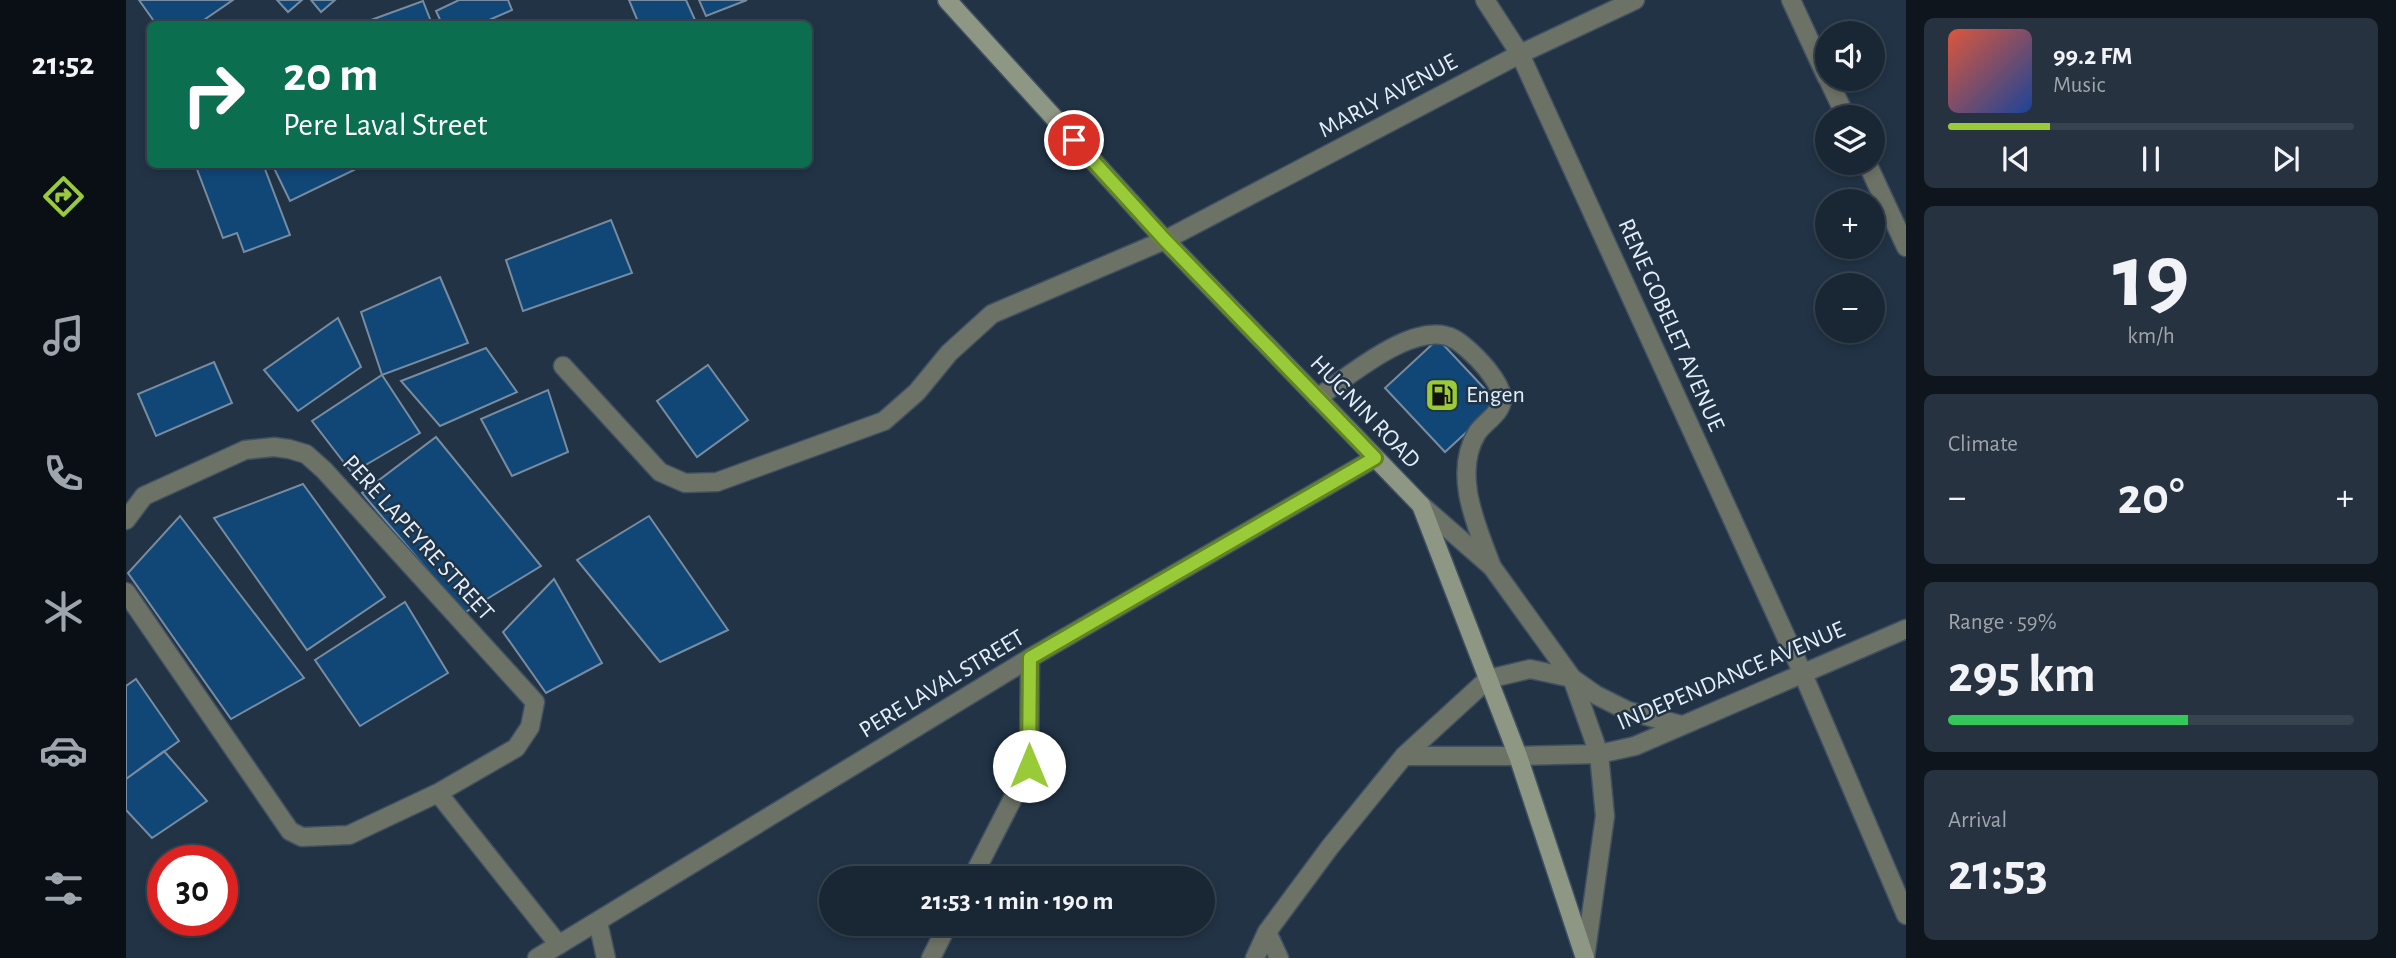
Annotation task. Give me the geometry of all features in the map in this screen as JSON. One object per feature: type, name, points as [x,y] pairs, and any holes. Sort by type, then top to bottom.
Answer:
[{"type":"main road","name":"HUGNIN ROAD","points":[[947,0],[1165,240],[1421,505],[1518,756],[1586,958]]},
{"type":"street","name":"RENE GOBELET AVENUE","points":[[1485,0],[1521,54],[1803,674],[1906,915]]},
{"type":"street","name":"MARLY AVENUE","points":[[563,366],[660,472],[685,483],[717,482],[884,421],[917,392],[949,353],[992,314],[1165,240],[1521,54],[1635,0]]},
{"type":"street","points":[[1791,0],[1815,52]]},
{"type":"street","points":[[1873,175],[1906,247]]},
{"type":"street","points":[[1317,398],[1398,343],[1424,334],[1453,338],[1479,360],[1501,391],[1503,399],[1500,407],[1477,433],[1467,457],[1466,482],[1475,523],[1492,567]]},
{"type":"street","name":"PERE LAPEYRE STREET","points":[[126,520],[144,496],[245,450],[274,447],[306,454],[333,480],[534,702],[530,727],[516,748],[438,793],[349,835],[302,837],[290,831],[126,592]]},
{"type":"street","name":"PERE LAVAL STREET","points":[[537,958],[1030,658],[1375,458]]},
{"type":"street","points":[[1421,505],[1492,567],[1572,678],[1599,754],[1605,816],[1586,958]]},
{"type":"street","name":"INDEPENDANCE AVENUE","points":[[1404,756],[1599,754],[1635,746],[1906,628]]},
{"type":"street","points":[[978,866],[1029,766],[1030,658]]},
{"type":"street","points":[[1255,958],[1267,932],[1330,846],[1404,756],[1488,679],[1530,668],[1572,678],[1595,695],[1628,711],[1681,725]]},
{"type":"street","points":[[438,793],[559,945]]},
{"type":"street","points":[[598,922],[606,958]]},
{"type":"street","points":[[1267,932],[1279,958]]},
{"type":"street","points":[[931,958],[942,936]]},
{"type":"building","points":[[139,0],[233,0],[202,21],[154,21]]},
{"type":"building","points":[[277,0],[302,0],[288,12]]},
{"type":"building","points":[[311,0],[335,0],[321,12]]},
{"type":"building","points":[[459,0],[508,0],[512,10],[487,21],[441,21],[436,11]]},
{"type":"building","points":[[629,0],[686,0],[695,20],[692,21],[638,21]]},
{"type":"building","points":[[699,0],[747,0],[706,16]]},
{"type":"building","points":[[423,1],[431,21],[368,21]]},
{"type":"building","points":[[197,168],[265,168],[290,235],[244,252],[237,233],[223,238]]},
{"type":"building","points":[[274,168],[353,168],[354,170],[290,201]]},
{"type":"building","points":[[611,220],[632,273],[523,311],[506,260]]},
{"type":"building","points":[[440,277],[468,343],[382,375],[361,312]]},
{"type":"building","points":[[338,318],[361,367],[298,411],[264,370]]},
{"type":"building","name":"Engen","points":[[1438,339],[1498,403],[1445,452],[1385,388]]},
{"type":"building","points":[[486,348],[517,392],[440,426],[401,381]]},
{"type":"building","points":[[214,362],[232,403],[156,436],[138,394]]},
{"type":"building","points":[[708,365],[748,420],[697,457],[657,401]]},
{"type":"building","points":[[382,375],[420,433],[352,473],[312,421]]},
{"type":"building","points":[[548,390],[568,452],[512,476],[481,419]]},
{"type":"building","points":[[436,437],[541,566],[464,613],[362,493]]},
{"type":"building","points":[[303,484],[385,597],[307,650],[214,518]]},
{"type":"building","points":[[180,516],[304,678],[231,719],[128,573]]},
{"type":"building","points":[[649,516],[728,630],[660,662],[577,560]]},
{"type":"building","points":[[554,579],[602,663],[546,693],[503,632]]},
{"type":"building","points":[[405,602],[448,673],[360,726],[315,660]]},
{"type":"building","points":[[136,679],[179,741],[126,779],[126,686]]},
{"type":"building","points":[[164,751],[207,801],[152,838],[126,810],[126,779]]},
{"type":"place","name":"Engen","points":[[1442,395]]},
{"type":"route","points":[[1029,766],[1030,658],[1375,458],[1165,240],[1074,140]]}]
